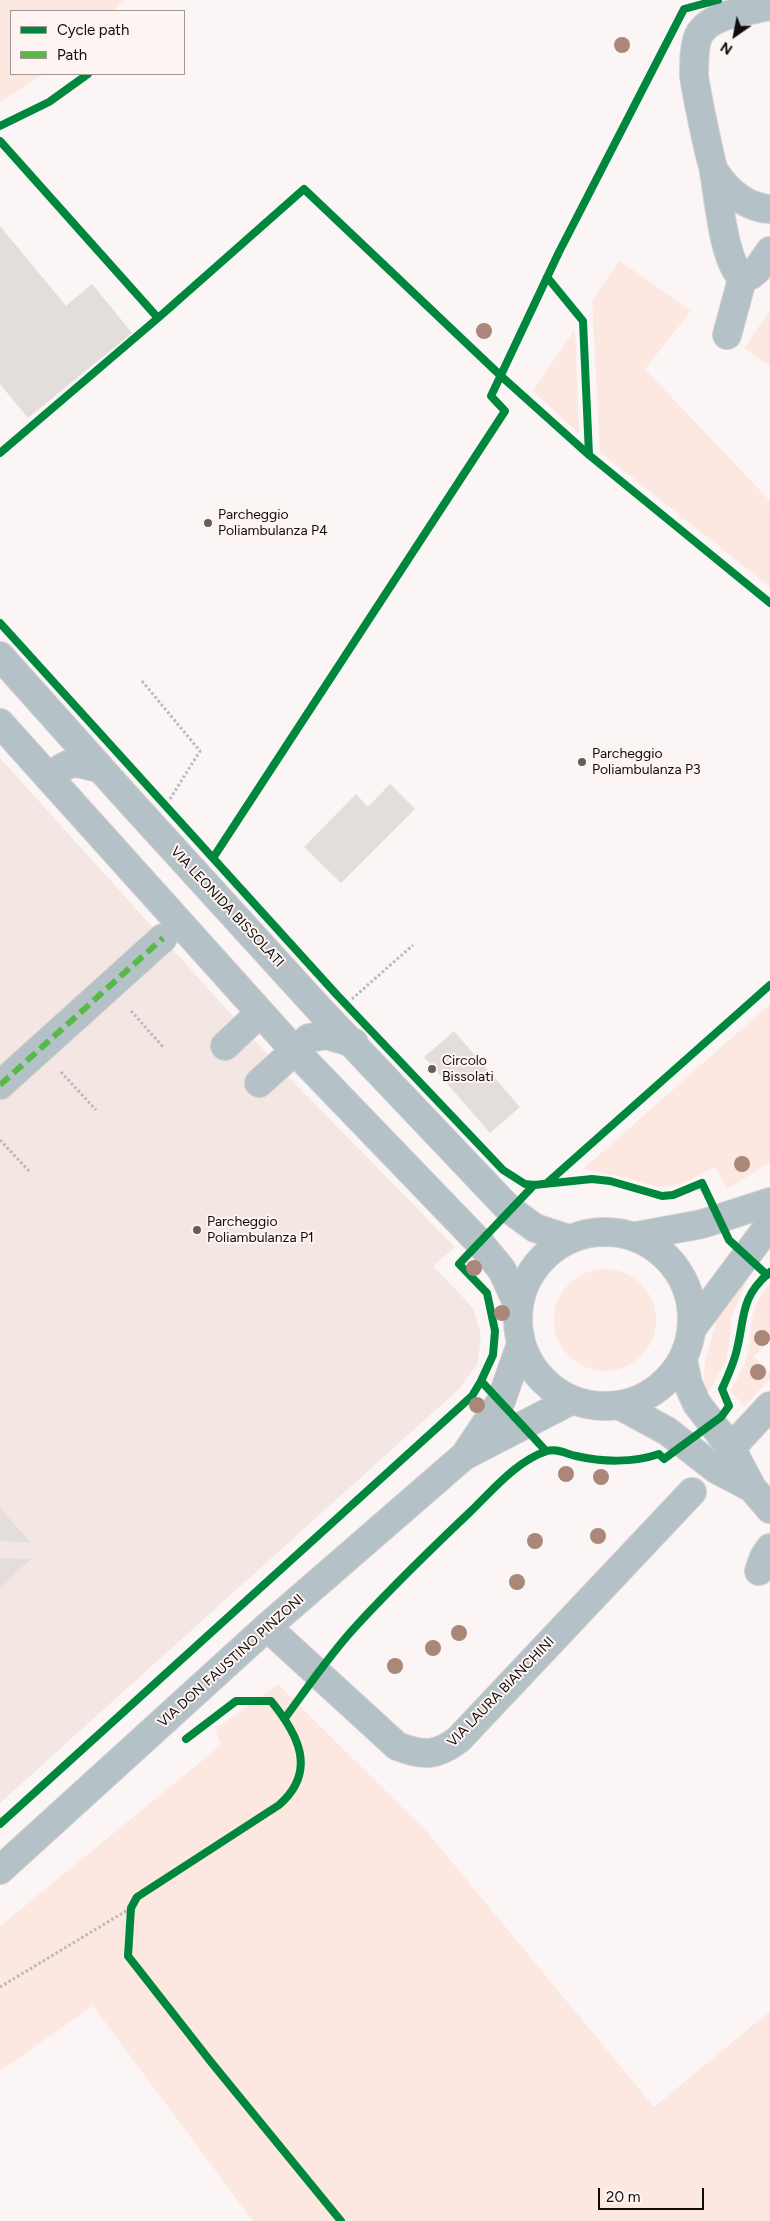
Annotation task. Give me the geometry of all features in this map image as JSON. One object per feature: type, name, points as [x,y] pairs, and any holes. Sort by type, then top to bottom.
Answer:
[{"type":"street","points":[[767,9],[715,20],[699,34],[694,75],[731,260],[739,274],[744,276],[751,275],[758,270],[770,251]]},
{"type":"street","points":[[714,171],[734,195],[758,208],[770,210]]},
{"type":"street","points":[[727,335],[744,276]]},
{"type":"street","name":"VIA LEONIDA BISSOLATI","points":[[0,656],[321,1010],[509,1210],[534,1228],[569,1239]]},
{"type":"street","points":[[0,723],[294,1050],[479,1242],[502,1270],[518,1305]]},
{"type":"street","points":[[49,778],[63,765],[76,763],[101,769]]},
{"type":"street","points":[[0,1085],[162,938]]},
{"type":"street","points":[[225,1046],[260,1013]]},
{"type":"street","points":[[258,1083],[309,1038],[327,1035],[354,1043]]},
{"type":"street","points":[[637,1236],[702,1224],[770,1202]]},
{"type":"street","points":[[693,1327],[770,1224]]},
{"type":"street","points":[[602,1231],[620,1232],[637,1236],[657,1247],[673,1263],[685,1283],[692,1304],[693,1327],[688,1349],[671,1377],[656,1390],[638,1400],[619,1405],[603,1406],[572,1400],[540,1378],[529,1362],[521,1344],[518,1325],[518,1305],[524,1285],[535,1266],[550,1250],[569,1239],[585,1233],[602,1231]]},
{"type":"street","name":"VIA DON FAUSTINO PINZONI","points":[[464,1456],[501,1401],[521,1344]]},
{"type":"street","points":[[682,1360],[688,1384],[697,1404],[731,1448],[752,1488],[770,1509]]},
{"type":"street","name":"VIA DON FAUSTINO PINZONI","points":[[0,1870],[267,1627],[464,1456],[572,1400]]},
{"type":"street","points":[[619,1405],[667,1431],[716,1469],[752,1488]]},
{"type":"street","points":[[731,1448],[770,1406]]},
{"type":"street","name":"VIA LAURA BIANCHINI","points":[[267,1627],[397,1746],[413,1752],[430,1754],[446,1750],[459,1739],[692,1492]]},
{"type":"path","points":[[142,681],[200,751],[166,806],[160,799]]},
{"type":"path","points":[[346,1004],[413,946]]},
{"type":"path","points":[[109,987],[164,1048]]},
{"type":"path","points":[[41,1048],[96,1110]]},
{"type":"path","points":[[0,1140],[30,1172]]},
{"type":"path","points":[[130,1918],[133,1905]]},
{"type":"path","points":[[0,1987],[133,1905]]},
{"type":"shaded area","points":[[0,0],[125,0],[114,10],[10,10],[10,75],[41,75],[0,102]]},
{"type":"shaded area","points":[[620,261],[691,311],[645,369],[770,501],[770,587],[600,452],[592,300]]},
{"type":"shaded area","points":[[770,310],[770,366],[744,348]]},
{"type":"shaded area","points":[[575,329],[579,434],[533,391]]},
{"type":"shaded area","name":"Parcheggio Poliambulanza P1","points":[[0,758],[277,1065],[455,1247],[433,1266],[473,1308],[481,1335],[478,1363],[459,1389],[0,1803]]},
{"type":"shaded area","points":[[770,1004],[770,1162],[728,1189],[715,1167],[688,1181],[671,1186],[657,1187],[619,1176],[583,1169]]},
{"type":"shaded area","points":[[605,1269],[615,1270],[634,1277],[648,1291],[655,1310],[655,1330],[648,1349],[634,1363],[615,1370],[605,1371],[595,1370],[576,1363],[562,1349],[555,1330],[554,1320],[555,1310],[562,1291],[576,1277],[595,1270]]},
{"type":"shaded area","points":[[746,1276],[748,1278],[731,1318],[726,1361],[707,1394],[704,1378],[705,1361],[718,1315]]},
{"type":"shaded area","points":[[770,1284],[770,1340],[754,1357],[770,1372],[770,1379],[744,1406],[730,1391],[747,1357],[755,1309],[758,1301]]},
{"type":"shaded area","points":[[278,1684],[428,1833],[654,2107],[770,2011],[770,2221],[253,2221],[93,2006],[0,2071],[0,1926],[221,1745],[215,1730]]},
{"type":"building","points":[[0,226],[66,306],[92,284],[132,333],[28,418],[0,384]]},
{"type":"building","points":[[390,784],[415,809],[341,883],[304,847],[356,794],[368,807]]},
{"type":"building","points":[[454,1031],[520,1107],[490,1133],[424,1057]]},
{"type":"building","points":[[0,1508],[31,1543],[0,1541]]},
{"type":"building","points":[[0,1558],[31,1559],[0,1587]]},
{"type":"marked path","points":[[0,1085],[163,938]]},
{"type":"cycle path","points":[[213,858],[505,411],[491,396],[559,252],[684,9],[718,0]]},
{"type":"cycle path","points":[[0,126],[49,102],[87,75]]},
{"type":"cycle path","points":[[0,141],[158,318],[304,189],[501,376],[589,455],[770,603]]},
{"type":"cycle path","points":[[547,277],[583,321],[589,455]]},
{"type":"cycle path","points":[[0,453],[158,318]]},
{"type":"cycle path","points":[[0,623],[337,995],[503,1170],[525,1184],[534,1185],[592,1179],[610,1181],[662,1196],[673,1195],[702,1183],[729,1240],[767,1275]]},
{"type":"cycle path","points":[[547,1183],[770,985]]},
{"type":"cycle path","points":[[0,1824],[472,1396],[493,1355],[495,1331],[487,1293],[459,1264],[534,1185]]},
{"type":"cycle path","points":[[285,1718],[338,1647],[371,1610],[496,1486],[525,1462],[551,1450],[586,1458],[607,1460],[639,1459],[659,1454],[664,1459],[721,1417],[729,1406],[722,1389],[736,1354],[748,1299],[760,1281],[770,1272]]},
{"type":"cycle path","points":[[481,1381],[546,1451]]},
{"type":"cycle path","points":[[186,1739],[236,1701],[271,1701],[296,1739],[301,1766],[298,1779],[291,1792],[279,1805],[137,1897],[131,1908],[128,1956],[211,2062],[341,2221]]},
{"type":"place","name":"Parcheggio Poliambulanza P4","points":[[208,523]]},
{"type":"place","name":"Parcheggio Poliambulanza P3","points":[[582,762]]},
{"type":"place","name":"Circolo Bissolati","points":[[432,1069]]},
{"type":"place","name":"Parcheggio Poliambulanza P1","points":[[197,1230]]}]
